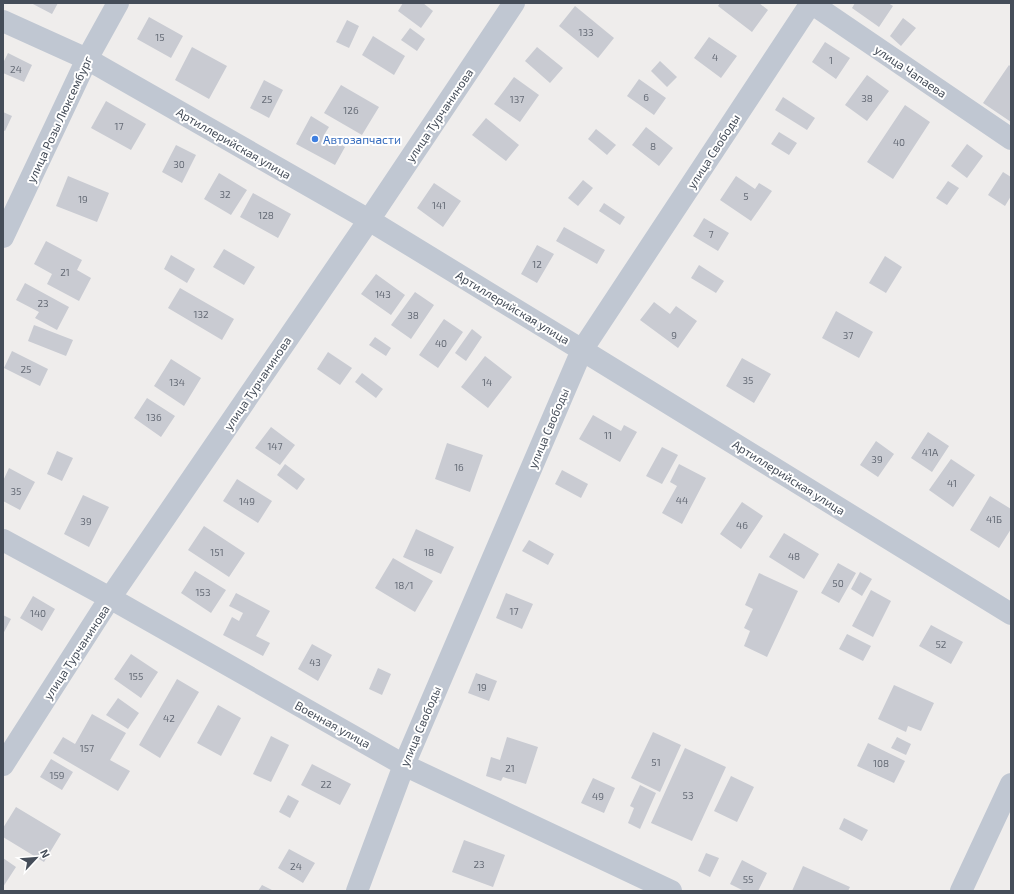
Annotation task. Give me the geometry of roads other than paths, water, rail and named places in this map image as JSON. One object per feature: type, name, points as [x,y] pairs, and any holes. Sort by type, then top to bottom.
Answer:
[{"type":"street","name":"улица Розы Люксембург","points":[[3,237],[87,59],[118,3]]},
{"type":"street","name":"улица Турчанинова","points":[[3,765],[110,598],[369,220],[514,3]]},
{"type":"street","name":"улица Чапаева","points":[[811,3],[1011,139]]},
{"type":"street","name":"улица Свободы","points":[[357,891],[404,764],[582,350],[811,3]]},
{"type":"street","name":"Артиллерийская улица","points":[[3,21],[87,59],[369,220],[1011,614]]},
{"type":"street","name":"Военная улица","points":[[3,540],[110,598],[404,764],[671,891]]},
{"type":"street","points":[[960,891],[1011,784]]},
{"type":"place","name":"Автозапчасти","points":[[315,139]]}]
